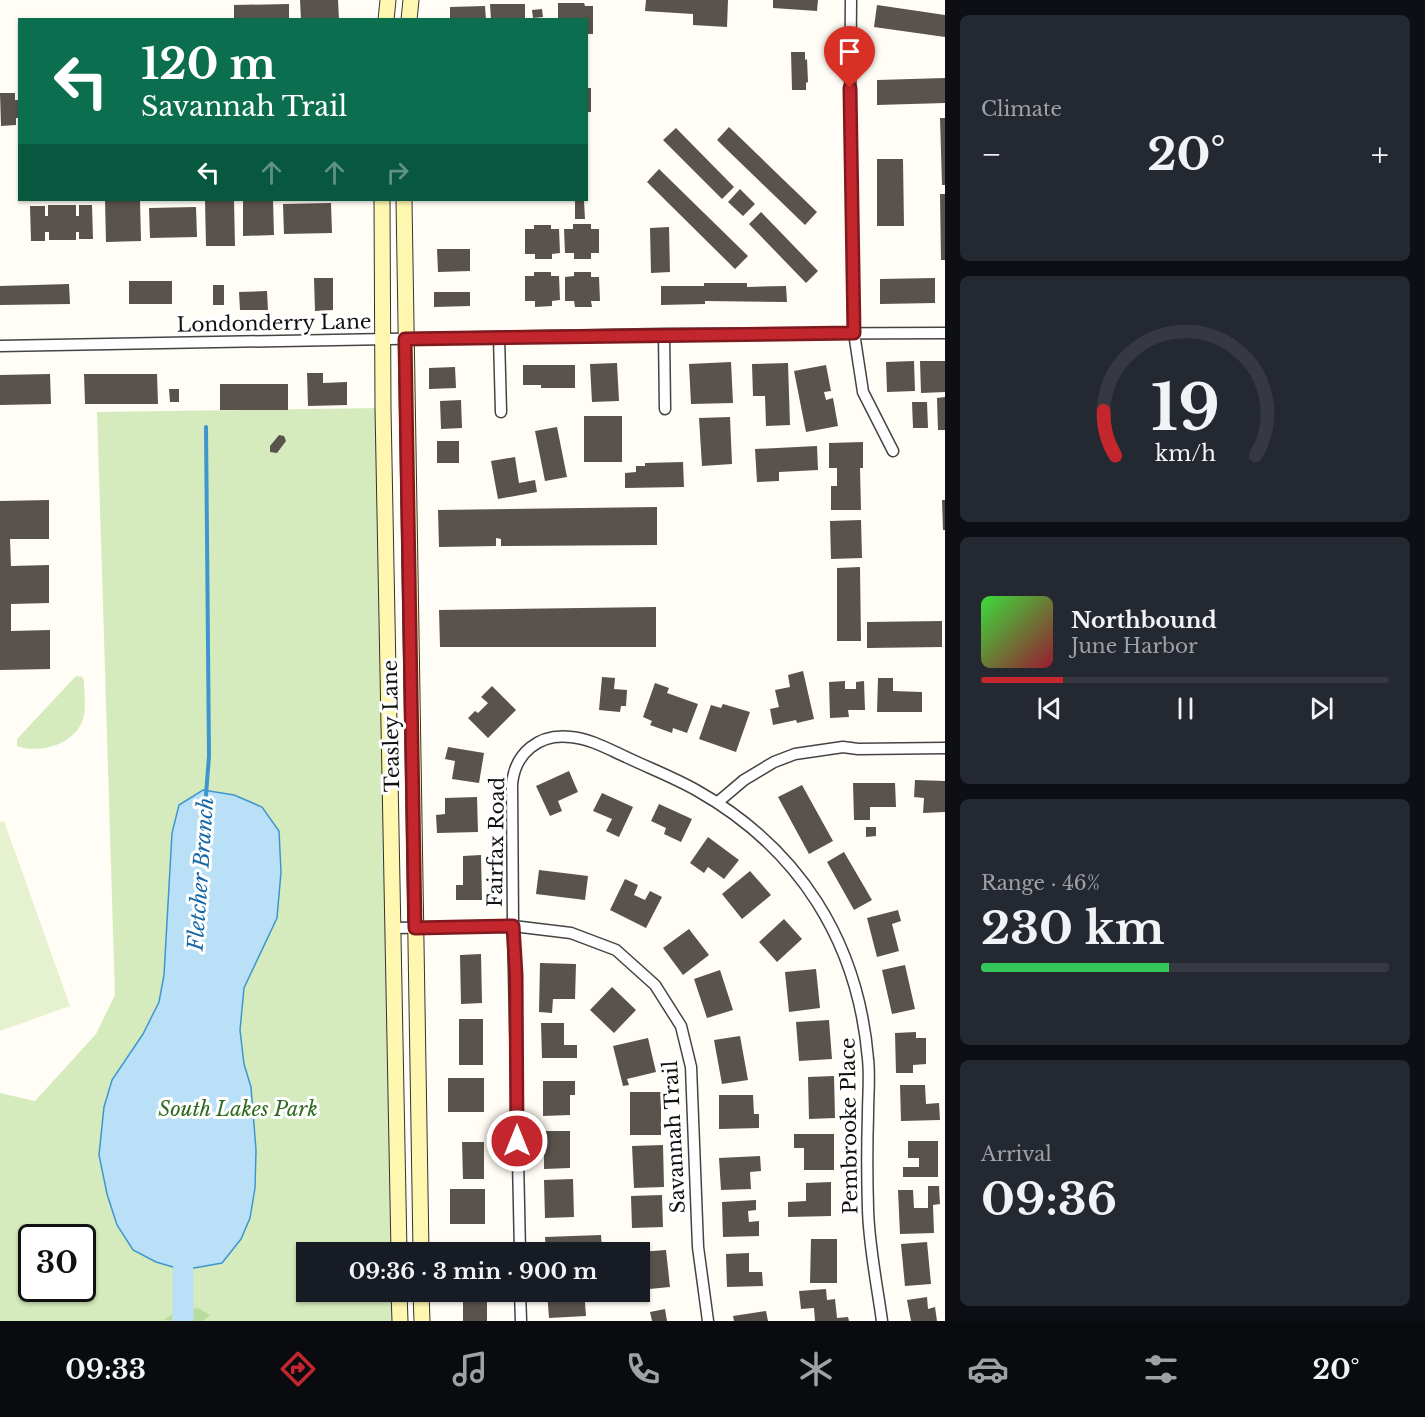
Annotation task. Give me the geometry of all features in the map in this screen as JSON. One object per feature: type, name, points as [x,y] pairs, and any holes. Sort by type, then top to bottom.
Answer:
[{"type":"main road","points":[[386,18],[388,0]]},
{"type":"main road","points":[[409,18],[411,0]]},
{"type":"main road","name":"Teasley Lane","points":[[382,201],[382,339],[399,1242]]},
{"type":"main road","name":"Teasley Lane","points":[[404,201],[421,1242]]},
{"type":"main road","points":[[399,1302],[400,1321]]},
{"type":"main road","points":[[421,1302],[422,1321]]},
{"type":"street","points":[[851,0],[850,114],[854,333],[862,392],[893,451]]},
{"type":"street","name":"Londonderry Lane","points":[[0,346],[664,334],[945,333]]},
{"type":"street","points":[[664,334],[665,409]]},
{"type":"street","points":[[499,337],[501,412]]},
{"type":"street","name":"Pembrooke Place","points":[[522,757],[528,748],[543,740],[566,736],[581,738],[685,783],[718,802],[755,829],[818,901],[842,946],[857,991],[865,1027],[869,1062],[868,1212],[874,1275],[882,1321]]},
{"type":"street","points":[[718,802],[744,780],[774,762],[795,754],[843,747],[858,749],[945,748]]},
{"type":"street","name":"Fairfax Road","points":[[520,1242],[512,784],[514,770],[522,757]]},
{"type":"street","name":"Savannah Trail","points":[[393,928],[513,926],[571,933],[616,950],[655,985],[681,1026],[691,1067],[698,1247],[708,1321]]},
{"type":"street","points":[[520,1302],[521,1321]]},
{"type":"green space","name":"South Lakes Park","points":[[383,408],[399,1242],[296,1242],[296,1302],[400,1302],[400,1321],[0,1321],[0,1093],[35,1101],[96,1034],[115,995],[97,412]]},
{"type":"green space","points":[[76,676],[84,680],[85,701],[84,717],[77,730],[71,737],[54,746],[35,749],[17,746],[17,739]]},
{"type":"green space","points":[[4,821],[70,1006],[0,1031],[0,822]]},
{"type":"green space","points":[[198,1308],[210,1315],[203,1321],[164,1320],[178,1310]]},
{"type":"water","points":[[203,790],[234,795],[262,807],[279,831],[281,872],[277,918],[244,988],[240,1030],[244,1064],[251,1087],[256,1150],[255,1188],[250,1218],[241,1239],[222,1263],[183,1270],[156,1262],[133,1250],[117,1225],[107,1194],[99,1155],[104,1107],[112,1080],[143,1034],[159,1002],[164,975],[172,833],[179,805]]},
{"type":"building","points":[[300,0],[338,0],[339,18],[301,18]]},
{"type":"building","points":[[646,0],[728,0],[727,27],[693,25],[693,14],[645,11]]},
{"type":"building","points":[[773,0],[818,0],[817,11],[773,8]]},
{"type":"building","points":[[558,3],[584,3],[585,6],[593,6],[593,34],[588,34],[588,18],[558,18]]},
{"type":"building","points":[[289,4],[289,18],[234,18],[234,5]]},
{"type":"building","points":[[490,4],[525,4],[525,18],[491,18]]},
{"type":"building","points":[[877,5],[945,15],[945,37],[874,27]]},
{"type":"building","points":[[485,6],[486,18],[450,18],[450,7]]},
{"type":"building","points":[[542,9],[543,17],[533,18],[532,10]]},
{"type":"building","points":[[791,52],[805,52],[808,82],[806,90],[792,90]]},
{"type":"building","points":[[945,78],[945,103],[877,105],[877,80]]},
{"type":"building","points":[[588,88],[591,88],[591,112],[588,112]]},
{"type":"building","points":[[0,93],[15,93],[15,100],[18,100],[16,125],[1,126]]},
{"type":"building","points":[[940,118],[945,118],[945,185],[942,185]]},
{"type":"building","points":[[729,127],[817,212],[805,225],[717,140]]},
{"type":"building","points":[[676,128],[734,187],[722,199],[663,140]]},
{"type":"building","points":[[877,159],[903,159],[904,226],[877,226]]},
{"type":"building","points":[[659,169],[748,256],[735,269],[647,182]]},
{"type":"building","points":[[740,189],[755,204],[743,216],[728,202]]},
{"type":"building","points":[[940,194],[945,194],[945,260],[941,260]]},
{"type":"building","points":[[105,201],[140,201],[141,241],[106,242]]},
{"type":"building","points":[[205,201],[234,201],[235,246],[206,246]]},
{"type":"building","points":[[243,201],[273,201],[274,235],[243,236]]},
{"type":"building","points":[[575,201],[584,201],[585,219],[575,219]]},
{"type":"building","points":[[331,203],[332,233],[284,234],[283,204]]},
{"type":"building","points":[[48,205],[76,205],[76,216],[79,216],[79,205],[92,205],[93,239],[79,239],[79,232],[76,232],[76,240],[49,240],[49,232],[45,232],[45,241],[31,241],[30,206],[45,206],[45,216],[48,216]]},
{"type":"building","points":[[196,207],[197,237],[150,238],[149,208]]},
{"type":"building","points":[[761,212],[818,271],[806,283],[749,224]]},
{"type":"building","points":[[573,224],[591,224],[591,229],[599,229],[599,253],[591,253],[591,259],[574,259],[574,253],[565,253],[564,229],[573,229]]},
{"type":"building","points":[[534,225],[551,225],[551,229],[559,229],[560,253],[552,254],[552,259],[535,259],[535,254],[525,254],[525,229],[534,229]]},
{"type":"building","points":[[669,227],[670,272],[651,273],[650,228]]},
{"type":"building","points":[[437,249],[470,249],[470,271],[438,272]]},
{"type":"building","points":[[534,272],[551,272],[551,276],[559,276],[560,300],[552,301],[552,306],[535,307],[535,301],[525,301],[525,276],[534,276]]},
{"type":"building","points":[[574,272],[591,272],[591,277],[599,277],[600,301],[591,301],[592,307],[575,307],[574,301],[565,301],[565,277],[574,276]]},
{"type":"building","points":[[314,278],[333,278],[333,310],[315,311]]},
{"type":"building","points":[[935,278],[935,303],[880,304],[880,279]]},
{"type":"building","points":[[129,281],[172,281],[172,304],[129,304]]},
{"type":"building","points":[[704,283],[747,283],[747,287],[786,286],[787,302],[705,301],[705,304],[661,305],[661,286],[704,286]]},
{"type":"building","points":[[69,284],[70,304],[0,305],[0,286]]},
{"type":"building","points":[[213,285],[224,285],[224,305],[213,305]]},
{"type":"building","points":[[267,291],[268,310],[240,310],[239,292]]},
{"type":"building","points":[[434,292],[470,292],[470,306],[434,307]]},
{"type":"building","points":[[914,361],[915,391],[887,392],[886,362]]},
{"type":"building","points":[[920,361],[945,361],[945,392],[921,393]]},
{"type":"building","points":[[731,362],[733,403],[691,404],[689,364]]},
{"type":"building","points":[[617,363],[619,401],[592,402],[590,364]]},
{"type":"building","points":[[788,363],[790,425],[766,426],[765,396],[753,396],[752,364]]},
{"type":"building","points":[[523,365],[575,365],[575,388],[541,388],[541,385],[523,385]]},
{"type":"building","points":[[826,365],[831,391],[824,392],[826,400],[833,398],[838,426],[806,432],[794,371]]},
{"type":"building","points":[[455,367],[456,388],[429,389],[429,368]]},
{"type":"building","points":[[307,373],[323,373],[323,383],[347,382],[347,405],[308,406]]},
{"type":"building","points":[[50,374],[51,404],[0,405],[0,375]]},
{"type":"building","points":[[84,374],[157,374],[158,404],[85,404]]},
{"type":"building","points":[[220,384],[288,384],[288,410],[220,410]]},
{"type":"building","points":[[169,389],[179,389],[179,402],[170,402]]},
{"type":"building","points":[[945,397],[945,430],[938,430],[937,398]]},
{"type":"building","points":[[461,400],[462,428],[441,429],[440,401]]},
{"type":"building","points":[[912,402],[927,402],[928,428],[913,428]]},
{"type":"building","points":[[584,416],[622,416],[622,462],[584,462]]},
{"type":"building","points":[[730,417],[732,464],[702,466],[699,418]]},
{"type":"building","points":[[557,427],[567,477],[545,481],[535,431]]},
{"type":"building","points":[[279,435],[284,436],[286,441],[277,453],[270,452],[270,446]]},
{"type":"building","points":[[437,441],[459,441],[459,463],[437,463]]},
{"type":"building","points":[[863,442],[863,468],[860,468],[861,510],[831,510],[831,486],[837,486],[837,468],[829,468],[829,443]]},
{"type":"building","points":[[817,446],[818,470],[779,472],[779,481],[757,482],[755,449]]},
{"type":"building","points":[[515,457],[519,483],[535,480],[537,492],[498,499],[491,461]]},
{"type":"building","points":[[683,462],[684,487],[625,488],[625,473],[636,472],[636,466],[645,466],[645,463]]},
{"type":"building","points":[[49,500],[49,539],[10,539],[11,566],[49,565],[49,603],[11,604],[11,631],[50,630],[50,669],[0,670],[0,501]]},
{"type":"building","points":[[942,500],[945,500],[945,530],[943,530]]},
{"type":"building","points":[[657,507],[657,545],[501,546],[501,539],[496,538],[496,546],[439,547],[438,510]]},
{"type":"building","points":[[861,520],[862,558],[831,559],[830,521]]},
{"type":"building","points":[[860,567],[861,641],[837,641],[837,568]]},
{"type":"building","points":[[656,607],[656,647],[440,647],[439,610]]},
{"type":"building","points":[[942,621],[942,647],[867,648],[867,622]]},
{"type":"building","points":[[803,671],[814,719],[773,725],[770,709],[779,707],[775,690],[790,687],[788,675]]},
{"type":"building","points":[[602,677],[615,678],[614,689],[627,690],[626,706],[621,706],[620,712],[599,710]]},
{"type":"building","points":[[878,678],[893,678],[893,691],[922,692],[922,712],[877,712]]},
{"type":"building","points":[[845,681],[845,689],[856,689],[856,682],[864,681],[865,710],[848,710],[849,717],[830,718],[829,682]]},
{"type":"building","points":[[655,683],[669,688],[667,693],[698,704],[687,733],[673,728],[672,733],[650,725],[652,721],[643,717]]},
{"type":"building","points":[[492,686],[516,710],[488,738],[468,718],[475,711],[478,713],[488,703],[481,697]]},
{"type":"building","points":[[723,704],[750,712],[736,752],[699,739],[711,705],[721,708]]},
{"type":"building","points":[[448,747],[484,753],[479,783],[452,779],[455,761],[445,759]]},
{"type":"building","points":[[569,771],[578,792],[558,801],[562,811],[550,816],[536,786]]},
{"type":"building","points":[[915,780],[945,781],[945,812],[923,813],[924,798],[914,797]]},
{"type":"building","points":[[853,783],[895,783],[896,807],[870,807],[870,820],[854,820]]},
{"type":"building","points":[[802,785],[833,841],[809,854],[778,797]]},
{"type":"building","points":[[602,793],[633,807],[619,837],[606,831],[612,819],[593,811]]},
{"type":"building","points":[[477,797],[478,832],[437,833],[436,815],[445,814],[445,798]]},
{"type":"building","points":[[659,804],[692,819],[681,842],[664,834],[666,828],[651,821]]},
{"type":"building","points":[[866,827],[876,827],[876,836],[866,837]]},
{"type":"building","points":[[708,837],[739,860],[724,879],[708,867],[704,873],[690,863]]},
{"type":"building","points":[[844,852],[872,900],[854,910],[827,862]]},
{"type":"building","points":[[481,855],[482,900],[456,900],[456,885],[463,885],[463,856]]},
{"type":"building","points":[[539,870],[588,876],[585,900],[536,894]]},
{"type":"building","points":[[750,871],[771,895],[742,919],[722,894]]},
{"type":"building","points":[[625,879],[638,885],[634,895],[645,900],[650,891],[662,897],[646,928],[610,910]]},
{"type":"building","points":[[898,910],[901,921],[892,924],[899,951],[877,957],[867,918]]},
{"type":"building","points":[[784,919],[802,939],[777,962],[759,942]]},
{"type":"building","points":[[689,929],[709,955],[683,975],[663,948]]},
{"type":"building","points":[[481,954],[482,1003],[461,1004],[460,955]]},
{"type":"building","points":[[540,963],[576,964],[575,999],[553,999],[552,1013],[539,1012]]},
{"type":"building","points":[[905,965],[915,1009],[892,1014],[882,970]]},
{"type":"building","points":[[816,969],[820,1008],[789,1012],[785,972]]},
{"type":"building","points":[[720,970],[733,1010],[707,1018],[694,979]]},
{"type":"building","points":[[612,987],[636,1010],[614,1033],[590,1010]]},
{"type":"building","points":[[459,1019],[483,1019],[483,1065],[459,1065]]},
{"type":"building","points":[[829,1020],[832,1059],[799,1061],[796,1022]]},
{"type":"building","points":[[541,1023],[564,1023],[564,1045],[577,1045],[577,1058],[542,1058]]},
{"type":"building","points":[[916,1032],[916,1038],[926,1038],[926,1064],[913,1065],[913,1073],[896,1073],[895,1033]]},
{"type":"building","points":[[740,1036],[748,1080],[722,1084],[714,1040]]},
{"type":"building","points":[[648,1038],[656,1072],[627,1079],[629,1085],[623,1086],[613,1046]]},
{"type":"building","points":[[834,1076],[835,1118],[809,1119],[808,1077]]},
{"type":"building","points":[[448,1078],[484,1078],[484,1112],[448,1112]]},
{"type":"building","points":[[543,1081],[575,1081],[575,1095],[570,1095],[570,1115],[543,1116]]},
{"type":"building","points":[[900,1085],[925,1085],[926,1104],[939,1103],[940,1120],[901,1121]]},
{"type":"building","points":[[630,1092],[661,1092],[661,1135],[630,1135]]},
{"type":"building","points":[[719,1095],[753,1095],[754,1114],[759,1114],[759,1128],[719,1129]]},
{"type":"building","points":[[544,1131],[570,1131],[570,1168],[544,1169]]},
{"type":"building","points":[[794,1134],[834,1134],[834,1170],[804,1170],[804,1148],[794,1148]]},
{"type":"building","points":[[908,1141],[938,1141],[938,1177],[903,1177],[903,1167],[919,1167],[919,1158],[908,1158]]},
{"type":"building","points":[[462,1142],[484,1142],[484,1179],[463,1179]]},
{"type":"building","points":[[663,1145],[664,1187],[634,1188],[632,1146]]},
{"type":"building","points":[[760,1156],[761,1171],[750,1172],[751,1189],[721,1190],[719,1158]]},
{"type":"building","points":[[573,1179],[574,1217],[545,1218],[544,1180]]},
{"type":"building","points":[[831,1182],[831,1216],[788,1217],[788,1202],[806,1201],[806,1183]]},
{"type":"building","points":[[928,1186],[939,1186],[940,1204],[933,1205],[934,1233],[900,1234],[898,1190],[913,1190],[914,1208],[928,1208]]},
{"type":"building","points":[[450,1189],[485,1189],[485,1224],[450,1224]]},
{"type":"building","points":[[662,1195],[663,1227],[632,1228],[631,1196]]},
{"type":"building","points":[[756,1200],[756,1210],[748,1211],[749,1222],[759,1221],[759,1236],[723,1237],[722,1202]]},
{"type":"building","points":[[601,1235],[602,1242],[545,1242],[545,1237]]},
{"type":"building","points":[[811,1239],[837,1239],[837,1283],[810,1283]]},
{"type":"building","points":[[927,1242],[931,1284],[905,1286],[901,1244]]},
{"type":"building","points":[[666,1250],[670,1287],[650,1289],[650,1251]]},
{"type":"building","points":[[749,1253],[749,1272],[762,1272],[763,1286],[727,1287],[726,1254]]},
{"type":"building","points":[[826,1289],[827,1300],[835,1299],[837,1318],[848,1317],[849,1321],[815,1321],[814,1308],[801,1309],[799,1291]]},
{"type":"building","points":[[927,1297],[928,1309],[935,1307],[937,1321],[911,1321],[907,1300]]},
{"type":"building","points":[[463,1302],[487,1302],[487,1321],[463,1321]]},
{"type":"building","points":[[548,1302],[585,1302],[586,1316],[549,1318]]},
{"type":"building","points":[[665,1309],[667,1321],[652,1321],[650,1312]]},
{"type":"building","points":[[766,1311],[768,1321],[734,1321],[733,1316]]},
{"type":"waterway","name":"Fletcher Branch","points":[[206,427],[209,756],[206,795]]},
{"type":"waterway","name":"Fletcher Branch","points":[[183,1270],[183,1321]]},
{"type":"route","points":[[517,1141],[516,975],[513,926],[415,928],[405,339],[854,333],[850,88]]}]
